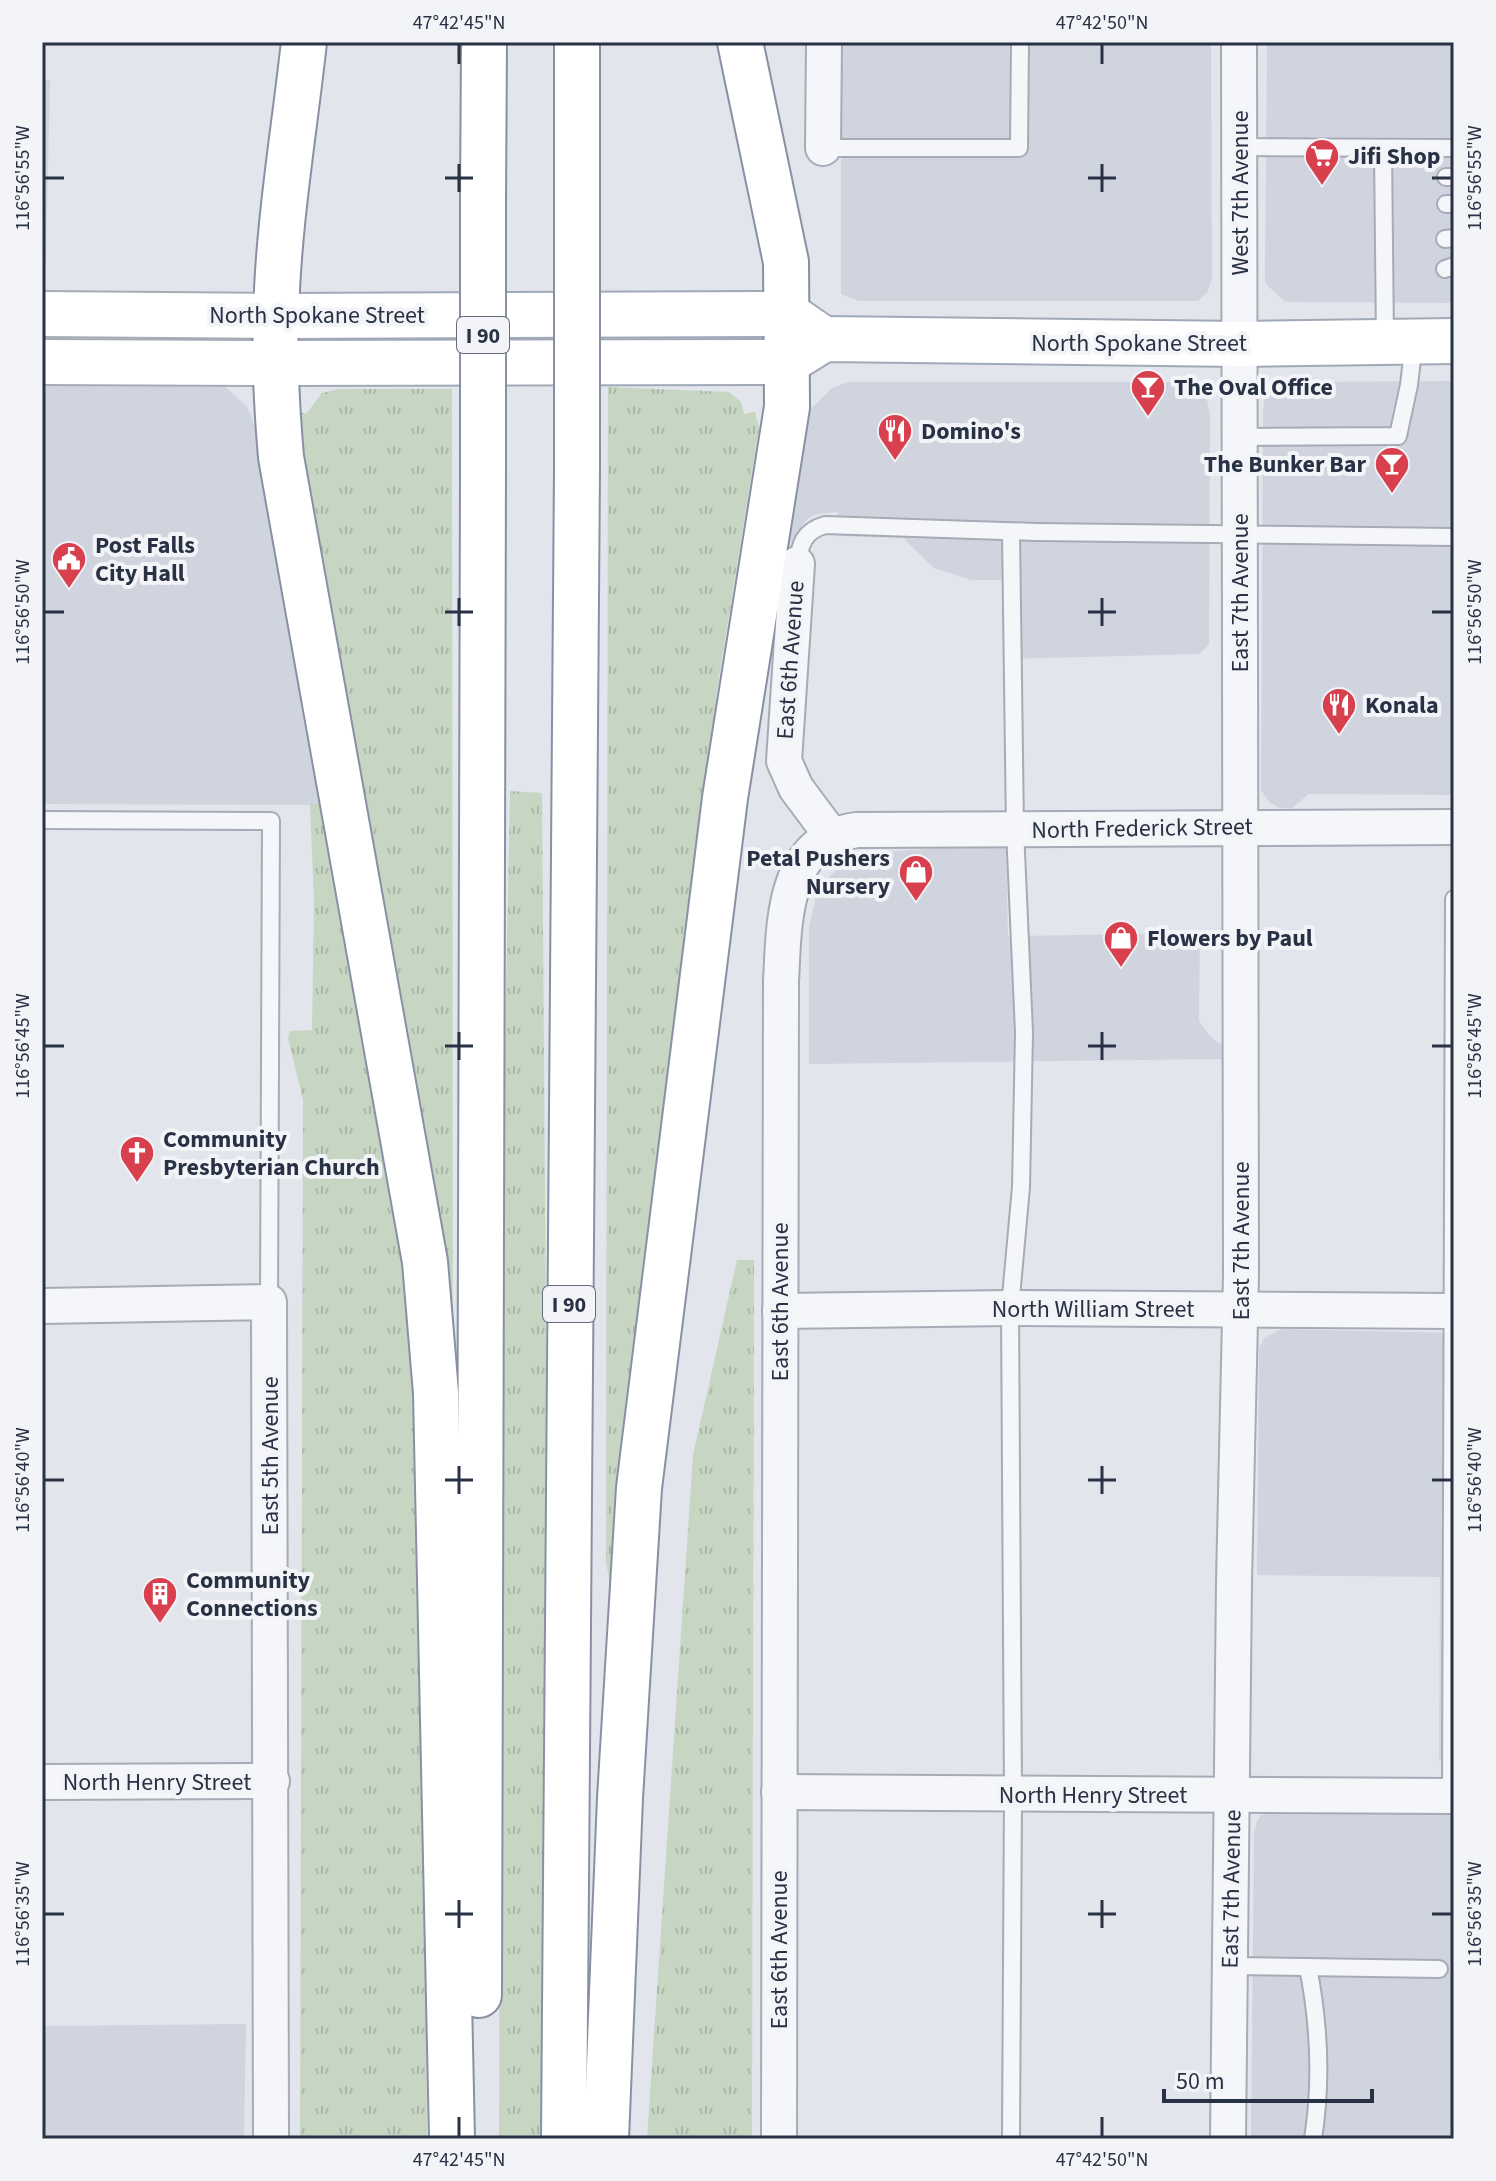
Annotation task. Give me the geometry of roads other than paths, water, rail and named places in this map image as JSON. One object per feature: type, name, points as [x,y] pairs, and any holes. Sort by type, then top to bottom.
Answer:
[{"type":"main road","points":[[304,42],[276,316],[275,363],[281,457],[425,1262],[436,1393],[452,2139]]},
{"type":"main road","name":"I 90","points":[[478,2139],[484,42]]},
{"type":"main road","name":"I 90","points":[[564,2139],[577,469],[577,42]]},
{"type":"main road","points":[[606,2139],[620,1798],[639,1488],[725,798],[787,407],[786,262],[740,42]]},
{"type":"main road","name":"North Spokane Street","points":[[42,314],[787,314]]},
{"type":"main road","points":[[787,314],[824,339],[787,362]]},
{"type":"main road","name":"North Spokane Street","points":[[824,339],[1240,344],[1418,342]]},
{"type":"main road","name":"North Spokane Street","points":[[42,362],[787,362]]},
{"type":"street","points":[[823,148],[824,42]]},
{"type":"street","name":"West 7th Avenue","points":[[1239,42],[1240,344]]},
{"type":"street","name":"East 7th Avenue","points":[[1228,2139],[1240,1310],[1240,344]]},
{"type":"street","name":"East 6th Avenue","points":[[779,2139],[781,982],[785,912],[795,877],[831,835],[796,788],[784,761],[797,564]]},
{"type":"street","name":"North Frederick Street","points":[[831,835],[857,830],[1454,827]]},
{"type":"street","points":[[42,1306],[269,1302]]},
{"type":"street","name":"East 5th Avenue","points":[[269,1302],[271,2139]]},
{"type":"street","name":"North William Street","points":[[780,1311],[1292,1308],[1452,1311]]},
{"type":"street","name":"North Henry Street","points":[[42,1782],[272,1781]]},
{"type":"street","name":"North Henry Street","points":[[779,1792],[1452,1796]]},
{"type":"lane","points":[[823,148],[1019,148],[1020,42]]},
{"type":"lane","points":[[1240,147],[1454,148]]},
{"type":"lane","points":[[1240,437],[1398,436],[1418,342],[1392,269],[1392,177],[1383,148]]},
{"type":"lane","name":"East 6th Avenue","points":[[797,564],[802,540],[809,532],[825,525],[1011,532]]},
{"type":"lane","points":[[1011,2139],[1013,1794],[1010,1308],[1021,1187],[1024,1032],[1015,830],[1011,532],[1454,537]]},
{"type":"lane","name":"East 5th Avenue","points":[[42,820],[271,821],[269,1302]]},
{"type":"lane","points":[[1452,1796],[1454,899]]},
{"type":"lane","points":[[1230,1966],[1439,1969]]},
{"type":"lane","points":[[1308,1967],[1318,2036],[1317,2115],[1313,2139]]},
{"type":"place","name":"Jifi Shop","points":[[1322,187]]},
{"type":"place","name":"The Oval Office","points":[[1148,418]]},
{"type":"place","name":"Domino's","points":[[895,462]]},
{"type":"place","name":"The Bunker Bar","points":[[1392,495]]},
{"type":"place","name":"Post Falls City Hall","points":[[69,590]]},
{"type":"place","name":"Konala","points":[[1339,736]]},
{"type":"place","name":"Petal Pushers Nursery","points":[[916,903]]},
{"type":"place","name":"Flowers by Paul","points":[[1121,969]]},
{"type":"place","name":"Community Presbyterian Church","points":[[137,1184]]},
{"type":"place","name":"Community Connections","points":[[160,1625]]}]
